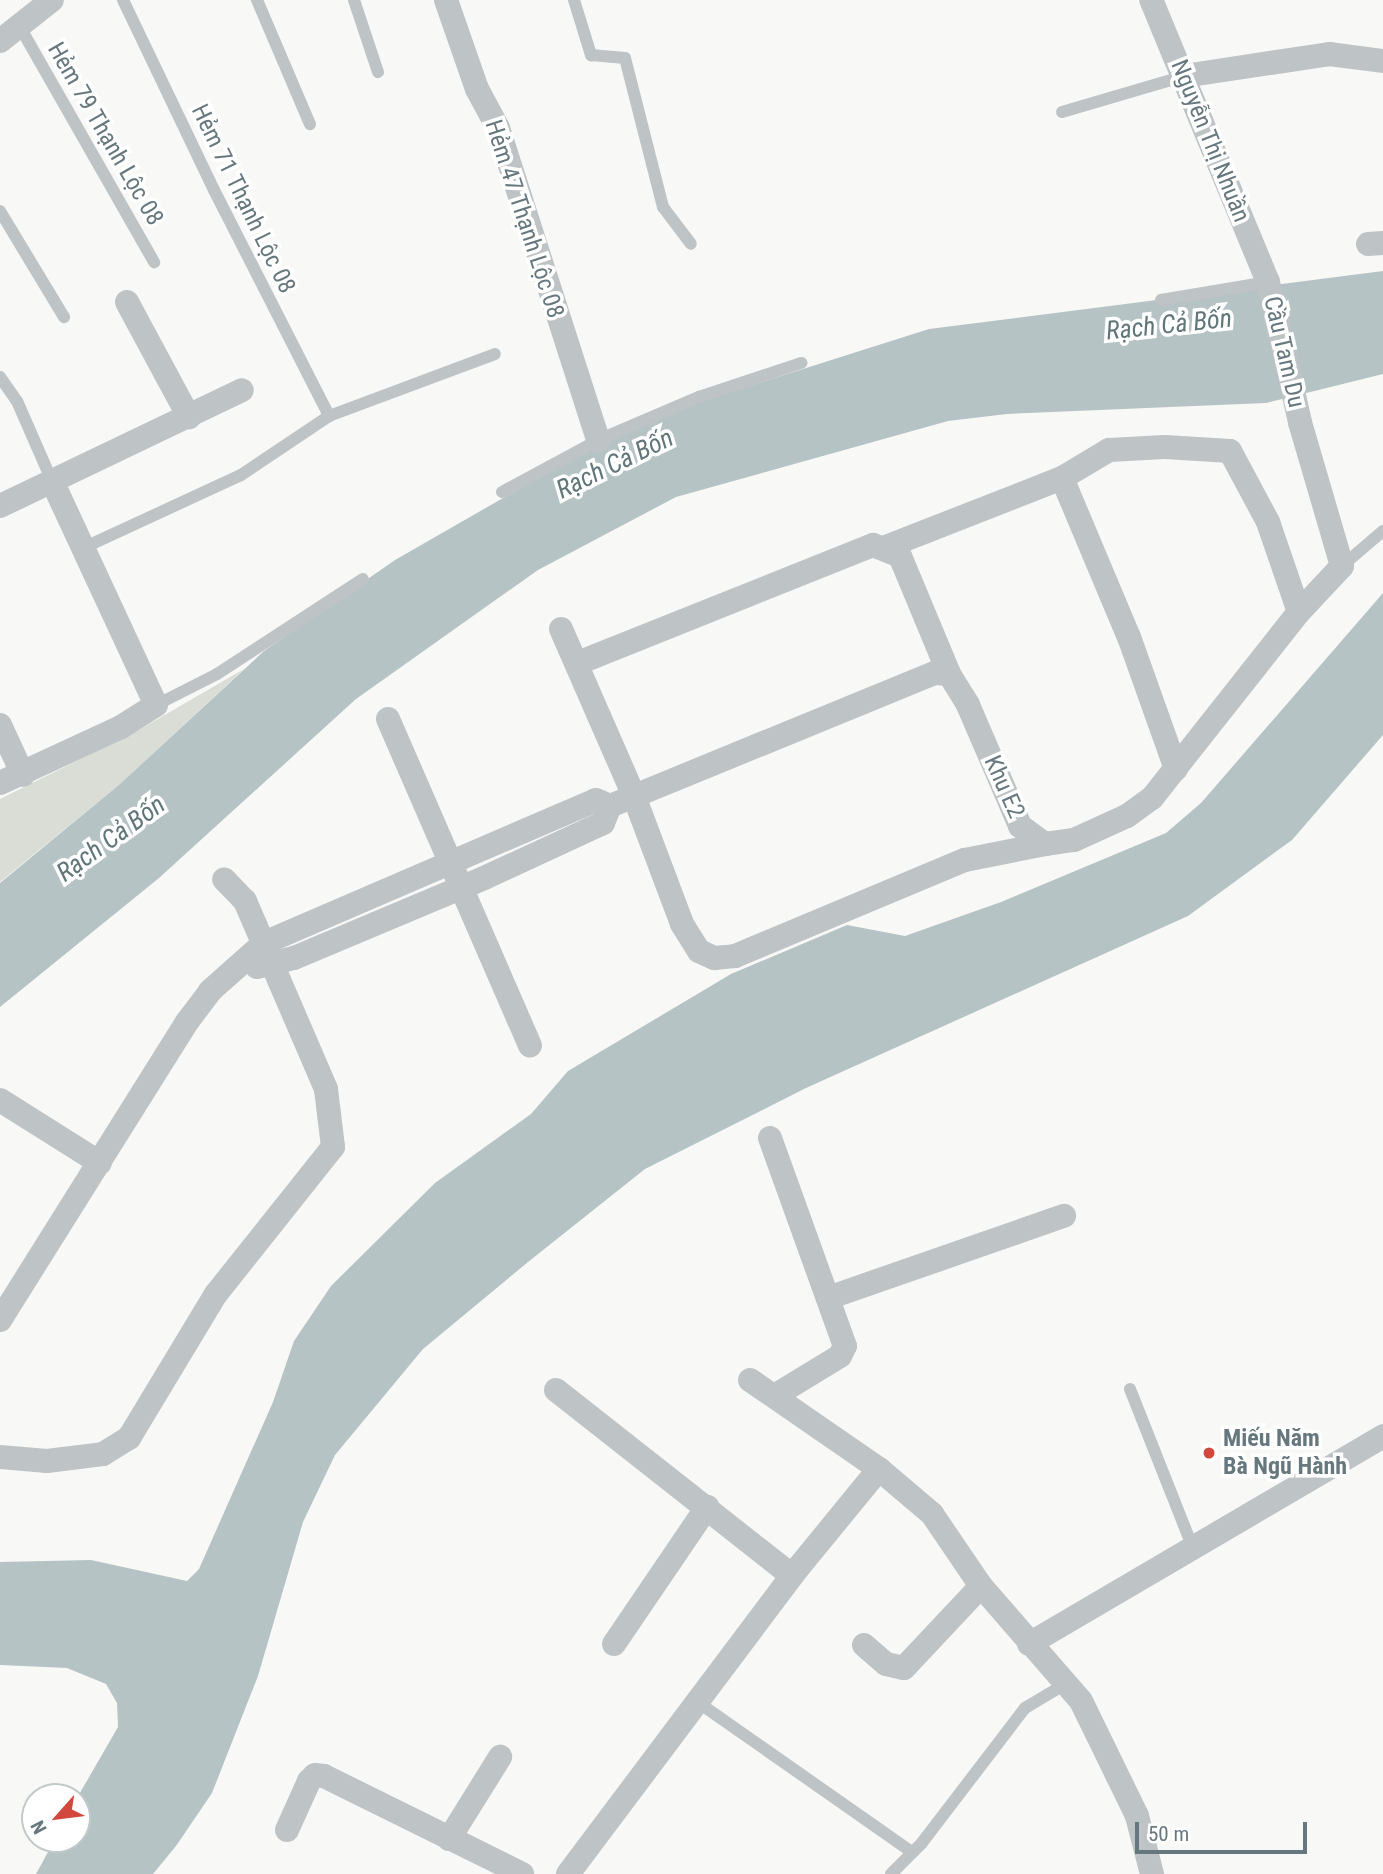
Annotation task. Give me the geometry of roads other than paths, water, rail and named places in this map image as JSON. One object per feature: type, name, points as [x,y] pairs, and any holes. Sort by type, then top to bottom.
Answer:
[{"type":"street","points":[[10,34],[52,0]]},
{"type":"street","name":"Hẻm 47 Thạnh Lộc 08","points":[[446,0],[477,89],[498,128],[598,440]]},
{"type":"street","name":"Nguyễn Thị Nhuần","points":[[1151,0],[1268,282]]},
{"type":"street","points":[[1184,76],[1329,54],[1383,61]]},
{"type":"street","name":"Cầu Tam Du","points":[[1268,282],[1300,422],[1342,566]]},
{"type":"street","points":[[127,302],[189,417]]},
{"type":"street","points":[[0,506],[242,390]]},
{"type":"street","points":[[578,663],[873,545],[886,547],[1062,478],[1109,450],[1165,447],[1230,451],[1268,522],[1299,612]]},
{"type":"street","points":[[1062,478],[1129,637],[1176,769]]},
{"type":"street","points":[[0,783],[23,775],[156,705],[52,481]]},
{"type":"street","name":"Khu E2","points":[[886,547],[900,556],[949,674],[968,705],[1020,826],[1045,844],[1074,840],[1127,816],[1152,797],[1299,612],[1342,566]]},
{"type":"street","points":[[561,629],[634,796],[682,924],[699,951],[714,958],[734,956],[965,860],[1045,844]]},
{"type":"street","points":[[0,1320],[187,1022],[210,991],[239,969],[268,954],[456,877],[603,822],[610,806],[634,796],[935,673],[949,674]]},
{"type":"street","points":[[388,719],[530,1045]]},
{"type":"street","points":[[0,725],[23,775]]},
{"type":"street","points":[[0,1457],[47,1461],[103,1454],[129,1438],[216,1294],[333,1147],[326,1089],[245,901],[224,879]]},
{"type":"street","points":[[0,1100],[100,1163]]},
{"type":"street","points":[[770,1138],[845,1346],[840,1356],[776,1395]]},
{"type":"street","points":[[828,1298],[1064,1216]]},
{"type":"street","points":[[750,1380],[776,1395],[879,1469],[932,1514],[981,1586],[1081,1701],[1137,1816],[1152,1874]]},
{"type":"street","points":[[556,1390],[792,1576]]},
{"type":"street","points":[[1029,1644],[1383,1436]]},
{"type":"street","points":[[568,1874],[792,1576],[879,1469]]},
{"type":"street","points":[[614,1644],[707,1507]]},
{"type":"street","points":[[864,1645],[887,1664],[904,1668],[981,1586]]},
{"type":"street","points":[[449,1839],[500,1758]]},
{"type":"street","points":[[287,1830],[315,1775],[522,1874]]},
{"type":"lane","name":"Hẻm 71 Thạnh Lộc 08","points":[[123,0],[214,190],[329,415]]},
{"type":"lane","points":[[257,0],[310,124]]},
{"type":"lane","points":[[354,0],[378,72]]},
{"type":"lane","points":[[574,0],[591,55],[625,58],[663,207],[691,244]]},
{"type":"lane","name":"Hẻm 79 Thạnh Lộc 08","points":[[10,34],[154,262]]},
{"type":"lane","points":[[1062,112],[1184,76]]},
{"type":"lane","points":[[0,211],[64,317]]},
{"type":"lane","points":[[1161,300],[1268,282]]},
{"type":"lane","points":[[83,548],[241,475],[329,415],[495,354]]},
{"type":"lane","points":[[502,492],[598,440],[699,397],[802,363]]},
{"type":"lane","points":[[0,377],[17,401],[52,481]]},
{"type":"lane","points":[[1342,566],[1383,531]]},
{"type":"lane","points":[[156,705],[217,674],[363,579]]},
{"type":"lane","points":[[1130,1389],[1192,1548]]},
{"type":"lane","points":[[891,1874],[912,1852],[1025,1709],[1067,1683]]},
{"type":"lane","points":[[699,1703],[912,1852]]},
{"type":"water","name":"Rạch Cả Bốn","points":[[1383,271],[1383,374],[1266,403],[1007,414],[948,421],[676,497],[538,570],[356,699],[159,878],[0,1007],[0,883],[120,784],[264,651],[395,560],[599,443],[696,403],[929,329]]},
{"type":"water","points":[[1383,593],[1383,735],[1292,840],[1188,916],[806,1088],[645,1169],[528,1262],[423,1349],[335,1455],[303,1522],[258,1676],[212,1793],[176,1846],[153,1874],[36,1874],[47,1853],[91,1853],[91,1783],[86,1783],[118,1727],[117,1703],[106,1684],[67,1668],[0,1665],[0,1562],[91,1560],[187,1581],[199,1569],[273,1402],[294,1341],[331,1286],[435,1183],[531,1114],[568,1071],[731,974],[847,925],[905,936],[1001,902],[1166,833],[1201,803]]},
{"type":"place","name":"Miếu Năm Bà Ngũ Hành","points":[[1209,1453]]}]
